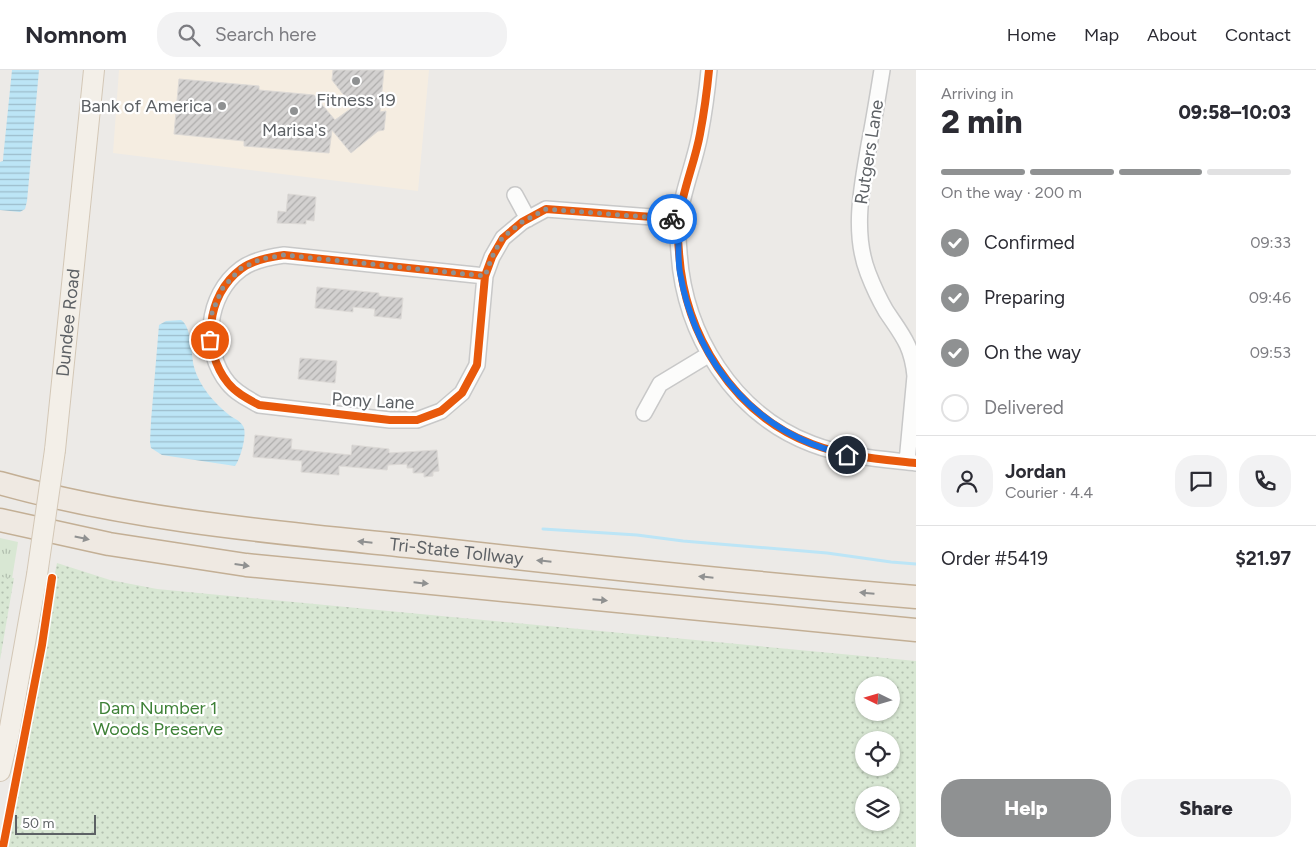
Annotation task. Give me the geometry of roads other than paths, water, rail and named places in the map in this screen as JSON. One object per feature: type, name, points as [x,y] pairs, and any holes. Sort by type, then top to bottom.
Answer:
[{"type":"highway","name":"Tri-State Tollway","points":[[0,483],[126,511],[249,529],[583,565],[916,597]]},
{"type":"highway","name":"Tri-State Tollway","points":[[0,520],[109,544],[246,565],[916,630]]},
{"type":"main road","name":"Dundee Road","points":[[0,771],[9,733],[37,575],[56,450],[94,70]]},
{"type":"street","points":[[710,70],[700,134],[685,188],[679,219],[680,271],[693,322],[708,355],[724,378],[740,396],[760,414],[785,432],[810,444],[834,452],[861,458],[911,463]]},
{"type":"street","name":"Rutgers Lane","points":[[882,70],[860,194],[862,252],[867,271],[886,310],[906,341],[914,362],[911,463]]},
{"type":"street","points":[[515,195],[528,219]]},
{"type":"street","name":"Pony Lane","points":[[485,276],[284,255],[261,259],[240,269],[222,289],[212,313],[210,340],[216,363],[228,383],[242,396],[259,405],[390,420],[418,420],[441,411],[462,393],[477,365],[485,276],[502,238],[528,219],[546,209],[679,219]]},
{"type":"street","points":[[644,413],[660,384],[708,355]]},
{"type":"water","points":[[12,70],[39,70],[27,201],[25,209],[20,212],[0,210],[0,162],[3,161]]},
{"type":"water","points":[[181,320],[187,328],[194,367],[203,387],[223,410],[243,426],[245,434],[243,446],[235,466],[162,455],[151,448],[151,421],[159,325],[166,321]]},
{"type":"waterway","points":[[543,529],[637,535],[683,541],[827,553],[916,564]]},
{"type":"place","name":"Fitness 19","points":[[356,81]]},
{"type":"place","name":"Bank of America","points":[[222,106]]},
{"type":"place","name":"Marisa's","points":[[294,111]]},
{"type":"park label","name":"Dam Number 1 Woods Preserve","points":[[158,718]]}]
